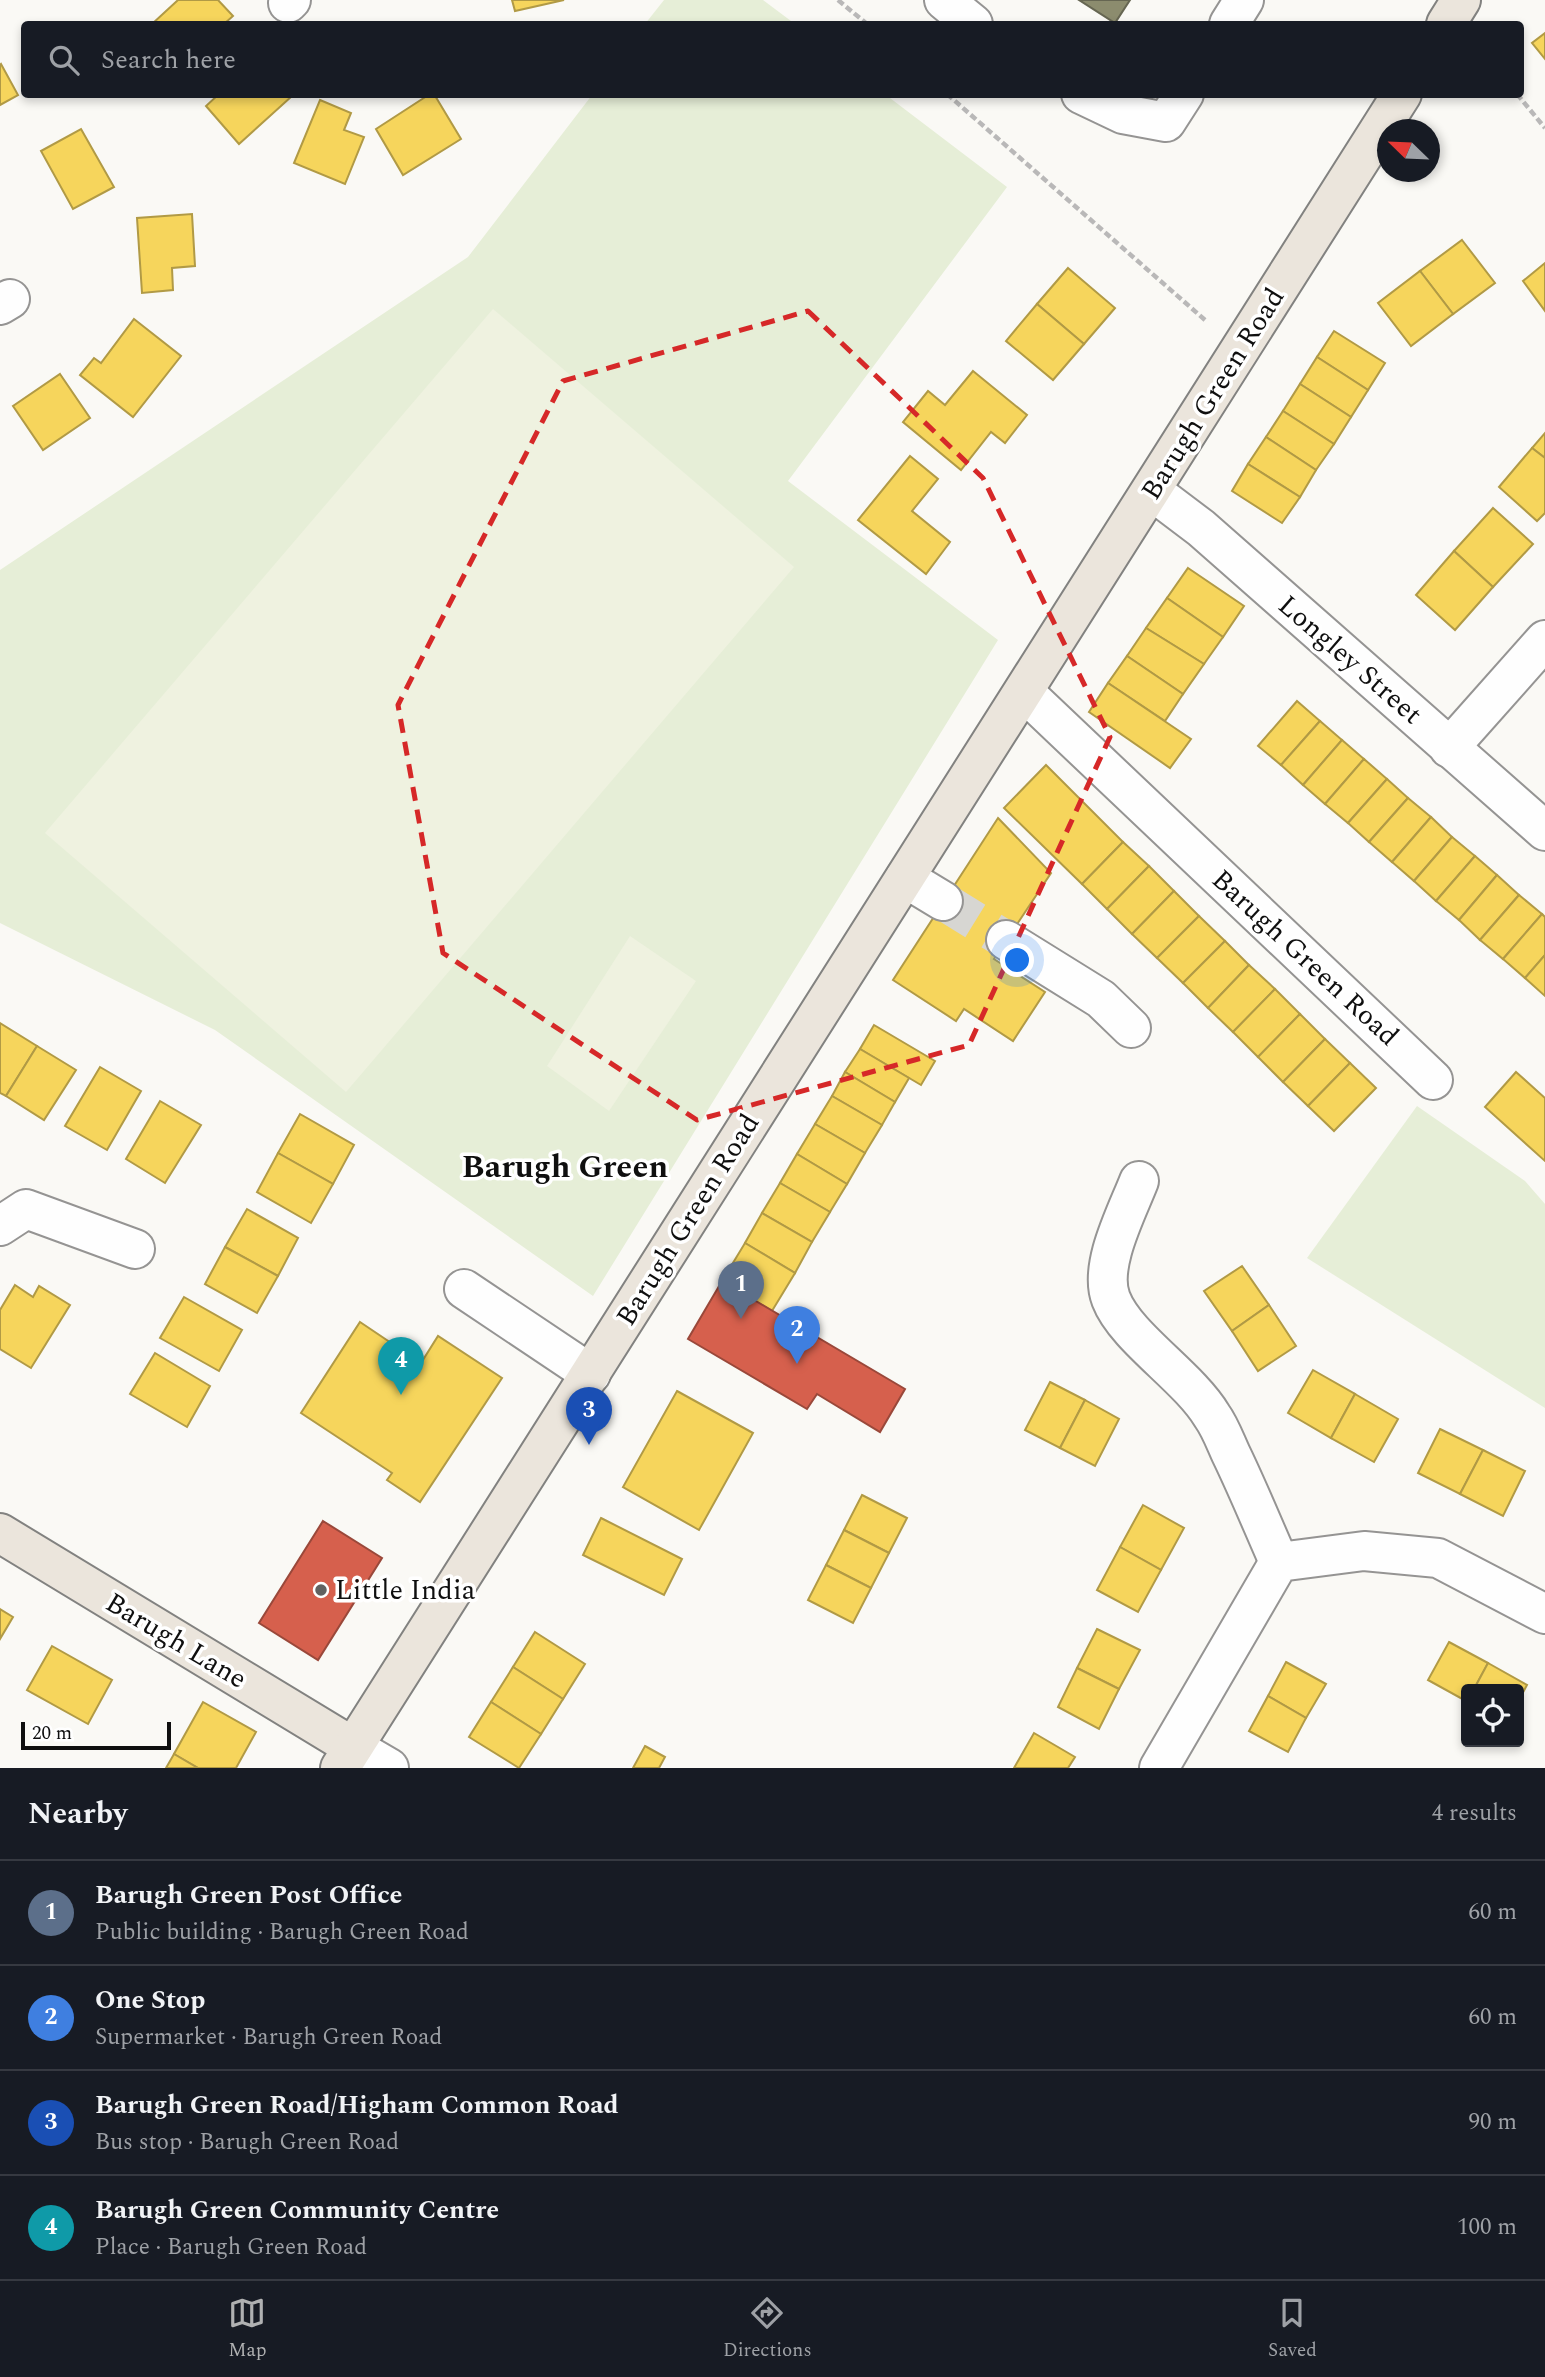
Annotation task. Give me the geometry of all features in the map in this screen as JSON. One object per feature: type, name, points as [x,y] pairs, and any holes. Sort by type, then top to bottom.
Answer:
[{"type":"main road","points":[[1448,21],[1461,0]]},
{"type":"main road","name":"Barugh Green Road","points":[[347,1758],[1399,98]]},
{"type":"main road","name":"Barugh Lane","points":[[0,1533],[347,1758]]},
{"type":"street","points":[[944,0],[969,21]]},
{"type":"street","points":[[1231,21],[1244,0]]},
{"type":"street","points":[[1089,98],[1123,114],[1166,122],[1181,98]]},
{"type":"street","name":"Longley Street","points":[[1152,491],[1201,528],[1545,831]]},
{"type":"street","points":[[1450,748],[1545,640]]},
{"type":"street","name":"Barugh Green Road","points":[[1024,692],[1433,1080]]},
{"type":"street","points":[[905,878],[943,901]]},
{"type":"street","points":[[1006,940],[1101,999],[1131,1028]]},
{"type":"street","points":[[1139,1181],[1114,1242],[1109,1269],[1110,1298],[1126,1323],[1189,1386],[1212,1416],[1279,1562]]},
{"type":"street","points":[[0,1226],[26,1209],[135,1249]]},
{"type":"street","points":[[464,1289],[591,1374]]},
{"type":"street","points":[[1279,1562],[1364,1551],[1438,1558],[1545,1614]]},
{"type":"street","points":[[1159,1768],[1279,1562]]},
{"type":"street","points":[[347,1758],[389,1768]]},
{"type":"path","points":[[838,0],[863,21]]},
{"type":"path","points":[[952,98],[1240,351]]},
{"type":"path","points":[[1520,98],[1545,128]]},
{"type":"highlighted area","points":[[808,311],[983,478],[1110,737],[969,1045],[697,1120],[443,953],[398,705],[563,381]]},
{"type":"green space","points":[[664,0],[763,0],[791,21],[647,21]]},
{"type":"green space","points":[[590,98],[890,98],[1007,187],[788,481],[998,640],[593,1296],[215,1030],[0,923],[0,570],[468,257]]},
{"type":"green space","points":[[493,309],[794,567],[346,1092],[45,833]]},
{"type":"green space","points":[[630,936],[696,981],[609,1111],[547,1066]]},
{"type":"green space","points":[[1417,1106],[1525,1181],[1545,1204],[1545,1408],[1307,1258]]},
{"type":"building: Homes","points":[[178,0],[218,0],[233,16],[227,21],[155,21]]},
{"type":"building: Homes","points":[[512,0],[564,0],[515,11]]},
{"type":"building: Homes","points":[[1545,33],[1545,59],[1532,43]]},
{"type":"building: Homes","points":[[0,65],[18,95],[0,105]]},
{"type":"building: Homes","points":[[215,98],[290,98],[239,144],[206,106]]},
{"type":"building: Homes","points":[[424,98],[436,98],[461,139],[403,175],[376,129]]},
{"type":"building: Homes","points":[[320,100],[351,113],[344,130],[364,137],[345,184],[294,163]]},
{"type":"building: Homes","points":[[81,129],[114,187],[73,209],[41,151]]},
{"type":"building: Homes","points":[[192,214],[195,266],[172,268],[173,290],[142,293],[137,218]]},
{"type":"building: Homes","points":[[1462,240],[1495,283],[1453,314],[1420,271]]},
{"type":"building: Homes","points":[[1545,263],[1545,311],[1523,281]]},
{"type":"building: Homes","points":[[1068,268],[1115,308],[1084,344],[1037,304]]},
{"type":"building: Homes","points":[[1420,271],[1453,314],[1411,346],[1378,303]]},
{"type":"building: Homes","points":[[1037,304],[1084,344],[1053,380],[1006,341]]},
{"type":"building: Homes","points":[[134,319],[181,356],[133,417],[80,375],[94,358],[101,363]]},
{"type":"building: Homes","points":[[1334,331],[1385,363],[1368,390],[1317,357]]},
{"type":"building: Homes","points":[[1317,357],[1368,390],[1351,417],[1300,384]]},
{"type":"building: Homes","points":[[973,371],[1027,415],[1005,443],[991,432],[961,470],[903,422],[928,391],[945,405]]},
{"type":"building: Homes","points":[[60,374],[90,418],[43,450],[13,406]]},
{"type":"building: Homes","points":[[1300,384],[1351,417],[1334,444],[1283,411]]},
{"type":"building: Homes","points":[[1283,411],[1334,444],[1316,470],[1266,437]]},
{"type":"building: Homes","points":[[1545,433],[1545,458],[1532,448]]},
{"type":"building: Homes","points":[[1266,437],[1316,470],[1300,497],[1248,464]]},
{"type":"building: Homes","points":[[1532,448],[1545,458],[1545,513],[1537,521],[1499,487]]},
{"type":"building: Homes","points":[[910,456],[938,479],[912,511],[950,542],[926,574],[858,520]]},
{"type":"building: Homes","points":[[1248,464],[1300,497],[1282,523],[1232,491]]},
{"type":"building: Homes","points":[[1493,508],[1533,544],[1493,587],[1454,551]]},
{"type":"building: Homes","points":[[1454,551],[1493,587],[1455,630],[1416,595]]},
{"type":"building: Homes","points":[[1188,568],[1244,606],[1223,637],[1167,598]]},
{"type":"building: Homes","points":[[1167,598],[1223,637],[1204,664],[1146,628]]},
{"type":"building: Homes","points":[[1146,628],[1204,664],[1183,694],[1127,656]]},
{"type":"building: Homes","points":[[1127,656],[1183,694],[1165,721],[1108,683]]},
{"type":"building: Homes","points":[[1108,683],[1191,739],[1170,768],[1089,712]]},
{"type":"building: Homes","points":[[1297,701],[1320,721],[1281,765],[1258,746]]},
{"type":"building: Homes","points":[[1320,721],[1342,740],[1303,785],[1281,765]]},
{"type":"building: Homes","points":[[1342,740],[1364,759],[1325,804],[1303,785]]},
{"type":"building: Homes","points":[[1364,759],[1387,779],[1348,823],[1325,804]]},
{"type":"building: Homes","points":[[1046,765],[1123,842],[1082,884],[1004,808]]},
{"type":"building: Homes","points":[[1387,779],[1408,798],[1369,842],[1348,823]]},
{"type":"building: Homes","points":[[1408,798],[1431,817],[1392,862],[1369,842]]},
{"type":"building: Homes","points":[[1431,817],[1452,837],[1414,881],[1392,862]]},
{"type":"building: Homes","points":[[998,818],[1051,873],[994,959],[1045,992],[1013,1041],[964,1009],[956,1021],[893,980]]},
{"type":"building: Homes","points":[[1452,837],[1475,856],[1436,901],[1414,881]]},
{"type":"building: Homes","points":[[1123,842],[1149,866],[1107,909],[1082,884]]},
{"type":"building: Homes","points":[[1475,856],[1497,875],[1459,920],[1436,901]]},
{"type":"building: Homes","points":[[1149,866],[1174,891],[1132,934],[1107,909]]},
{"type":"building: Homes","points":[[1497,875],[1519,895],[1480,940],[1459,920]]},
{"type":"building: Homes","points":[[1174,891],[1199,916],[1157,958],[1132,934]]},
{"type":"building: Homes","points":[[1519,895],[1542,914],[1503,959],[1480,940]]},
{"type":"building: Homes","points":[[1542,914],[1545,917],[1545,955],[1525,978],[1503,959]]},
{"type":"building: Homes","points":[[1199,916],[1225,941],[1183,983],[1157,958]]},
{"type":"building: Homes","points":[[1225,941],[1249,965],[1208,1008],[1183,983]]},
{"type":"building: Homes","points":[[1545,955],[1545,996],[1525,978]]},
{"type":"building: Homes","points":[[1249,965],[1275,989],[1233,1032],[1208,1008]]},
{"type":"building: Homes","points":[[1275,989],[1300,1014],[1258,1057],[1233,1032]]},
{"type":"building: Homes","points":[[1300,1014],[1325,1039],[1283,1082],[1258,1057]]},
{"type":"building: Homes","points":[[0,1023],[37,1046],[6,1096],[0,1093]]},
{"type":"building: Homes","points":[[874,1025],[935,1061],[921,1085],[860,1049]]},
{"type":"building: Homes","points":[[1325,1039],[1350,1063],[1308,1106],[1283,1082]]},
{"type":"building: Homes","points":[[37,1046],[76,1070],[44,1120],[6,1096]]},
{"type":"building: Homes","points":[[860,1049],[909,1078],[895,1102],[845,1072]]},
{"type":"building: Homes","points":[[1350,1063],[1376,1088],[1334,1131],[1308,1106]]},
{"type":"building: Homes","points":[[100,1067],[141,1091],[107,1150],[65,1126]]},
{"type":"building: Homes","points":[[845,1072],[895,1102],[882,1125],[832,1096]]},
{"type":"building: Homes","points":[[1516,1072],[1545,1098],[1545,1161],[1485,1107]]},
{"type":"building: Homes","points":[[832,1096],[882,1125],[865,1153],[815,1124]]},
{"type":"building: Homes","points":[[160,1101],[201,1125],[165,1183],[126,1159]]},
{"type":"building: Homes","points":[[300,1114],[354,1145],[333,1184],[278,1153]]},
{"type":"building: Homes","points":[[815,1124],[865,1153],[847,1184],[797,1154]]},
{"type":"building: Homes","points":[[278,1153],[333,1184],[311,1223],[257,1192]]},
{"type":"building: Homes","points":[[797,1154],[847,1184],[830,1212],[780,1183]]},
{"type":"building: Homes","points":[[780,1183],[830,1212],[812,1242],[762,1213]]},
{"type":"building: Homes","points":[[247,1209],[298,1238],[278,1276],[225,1247]]},
{"type":"building: Homes","points":[[762,1213],[812,1242],[795,1273],[745,1243]]},
{"type":"building: Homes","points":[[745,1243],[795,1273],[772,1311],[722,1281]]},
{"type":"building: Homes","points":[[225,1247],[278,1276],[257,1313],[205,1284]]},
{"type":"building: Homes","points":[[1242,1266],[1269,1305],[1232,1331],[1204,1291]]},
{"type":"building: Homes","points":[[15,1285],[33,1297],[39,1286],[70,1305],[31,1368],[0,1349],[0,1310]]},
{"type":"building: Homes","points":[[184,1297],[242,1330],[219,1371],[160,1338]]},
{"type":"building: Homes","points":[[1269,1305],[1296,1346],[1258,1371],[1232,1331]]},
{"type":"building: Homes","points":[[360,1322],[421,1363],[438,1336],[502,1378],[420,1502],[387,1480],[392,1473],[301,1413]]},
{"type":"building: Homes","points":[[155,1353],[210,1386],[187,1427],[130,1394]]},
{"type":"building: Homes","points":[[1313,1370],[1355,1394],[1331,1438],[1288,1413]]},
{"type":"building: Homes","points":[[1050,1382],[1085,1400],[1060,1448],[1025,1430]]},
{"type":"building: Homes","points":[[677,1391],[753,1433],[699,1530],[623,1487]]},
{"type":"building: Homes","points":[[1355,1394],[1398,1419],[1374,1462],[1331,1438]]},
{"type":"building: Homes","points":[[1085,1400],[1119,1419],[1095,1466],[1060,1448]]},
{"type":"building: Homes","points":[[1440,1429],[1483,1450],[1460,1494],[1418,1473]]},
{"type":"building: Homes","points":[[1483,1450],[1525,1471],[1503,1516],[1460,1494]]},
{"type":"building: Homes","points":[[862,1495],[907,1518],[889,1553],[844,1530]]},
{"type":"building: Homes","points":[[1143,1505],[1184,1528],[1161,1570],[1120,1547]]},
{"type":"building: Homes","points":[[601,1518],[682,1559],[664,1595],[583,1555]]},
{"type":"building: Homes","points":[[844,1530],[889,1553],[871,1588],[826,1565]]},
{"type":"building: Homes","points":[[1120,1547],[1161,1570],[1138,1612],[1097,1590]]},
{"type":"building: Homes","points":[[826,1565],[871,1588],[853,1623],[808,1600]]},
{"type":"building: Homes","points":[[0,1609],[13,1617],[0,1639]]},
{"type":"building: Homes","points":[[1097,1629],[1140,1650],[1119,1689],[1077,1668]]},
{"type":"building: Homes","points":[[535,1632],[585,1664],[563,1699],[513,1667]]},
{"type":"building: Homes","points":[[1449,1642],[1488,1663],[1477,1684],[1461,1684],[1461,1698],[1428,1680]]},
{"type":"building: Homes","points":[[52,1646],[112,1680],[88,1724],[27,1690]]},
{"type":"building: Homes","points":[[1286,1662],[1326,1684],[1306,1718],[1268,1696]]},
{"type":"building: Homes","points":[[1488,1663],[1527,1685],[1524,1691],[1524,1684],[1477,1684]]},
{"type":"building: Homes","points":[[513,1667],[563,1699],[541,1734],[491,1702]]},
{"type":"building: Homes","points":[[1077,1668],[1119,1689],[1099,1729],[1058,1707]]},
{"type":"building: Homes","points":[[1268,1696],[1306,1718],[1288,1752],[1249,1731]]},
{"type":"building: Homes","points":[[203,1702],[256,1732],[236,1768],[198,1768],[174,1754]]},
{"type":"building: Homes","points":[[491,1702],[541,1734],[519,1768],[469,1737]]},
{"type":"building: Homes","points":[[1034,1733],[1075,1757],[1068,1768],[1014,1768]]},
{"type":"building: Homes","points":[[645,1746],[665,1757],[659,1768],[633,1768]]},
{"type":"building: Homes","points":[[174,1754],[198,1768],[166,1768]]},
{"type":"building: Shops","points":[[722,1281],[905,1389],[880,1432],[817,1394],[807,1409],[688,1339]]},
{"type":"building: Shops","name":"Little India","points":[[323,1521],[382,1558],[318,1660],[259,1623]]},
{"type":"building: Industry","points":[[1079,0],[1130,0],[1116,21],[1112,21]]},
{"type":"tunnel","points":[[943,901],[1006,940]]},
{"type":"place","name":"Barugh Green Post Office","points":[[741,1319]]},
{"type":"place","name":"One Stop","points":[[797,1364]]},
{"type":"place","name":"Barugh Green Community Centre","points":[[401,1395]]},
{"type":"place","name":"Barugh Green Road/Higham Common Road","points":[[589,1445]]},
{"type":"place","name":"Little India","points":[[321,1590]]},
{"type":"district","name":"Barugh Green","points":[[565,1167]]}]
